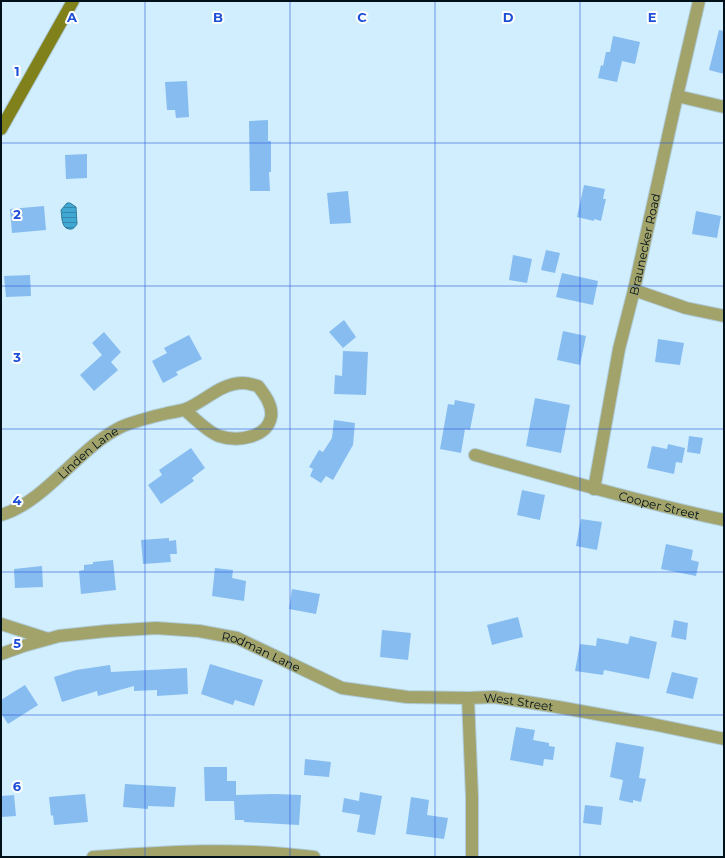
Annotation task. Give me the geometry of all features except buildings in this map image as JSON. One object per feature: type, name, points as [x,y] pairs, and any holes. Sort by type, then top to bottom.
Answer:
[{"type":"street","points":[[1,129],[73,1]]},
{"type":"street","name":"Braunecker Road","points":[[594,488],[619,349],[634,290],[676,96],[699,1]]},
{"type":"street","points":[[676,96],[724,107]]},
{"type":"street","points":[[634,290],[686,308],[724,316]]},
{"type":"street","name":"Linden Lane","points":[[1,515],[9,512],[32,498],[98,442],[119,428],[141,420],[185,410],[214,392],[229,385],[244,383],[258,386],[270,404],[271,416],[266,428],[254,436],[240,439],[219,436],[185,410]]},
{"type":"street","name":"Cooper Street","points":[[475,455],[682,511],[724,520]]},
{"type":"street","name":"Rodman Lane","points":[[1,624],[49,639]]},
{"type":"street","name":"Rodman Lane","points":[[1,654],[59,636],[156,628],[199,631],[237,638],[342,688],[407,697],[468,698]]},
{"type":"street","name":"West Street","points":[[472,857],[472,797],[468,698],[494,697],[558,707],[724,739]]},
{"type":"street","points":[[93,857],[202,850],[281,852],[314,857]]},
{"type":"water","points":[[67,203],[70,203],[76,207],[77,224],[72,229],[66,228],[62,221],[61,210]]}]
